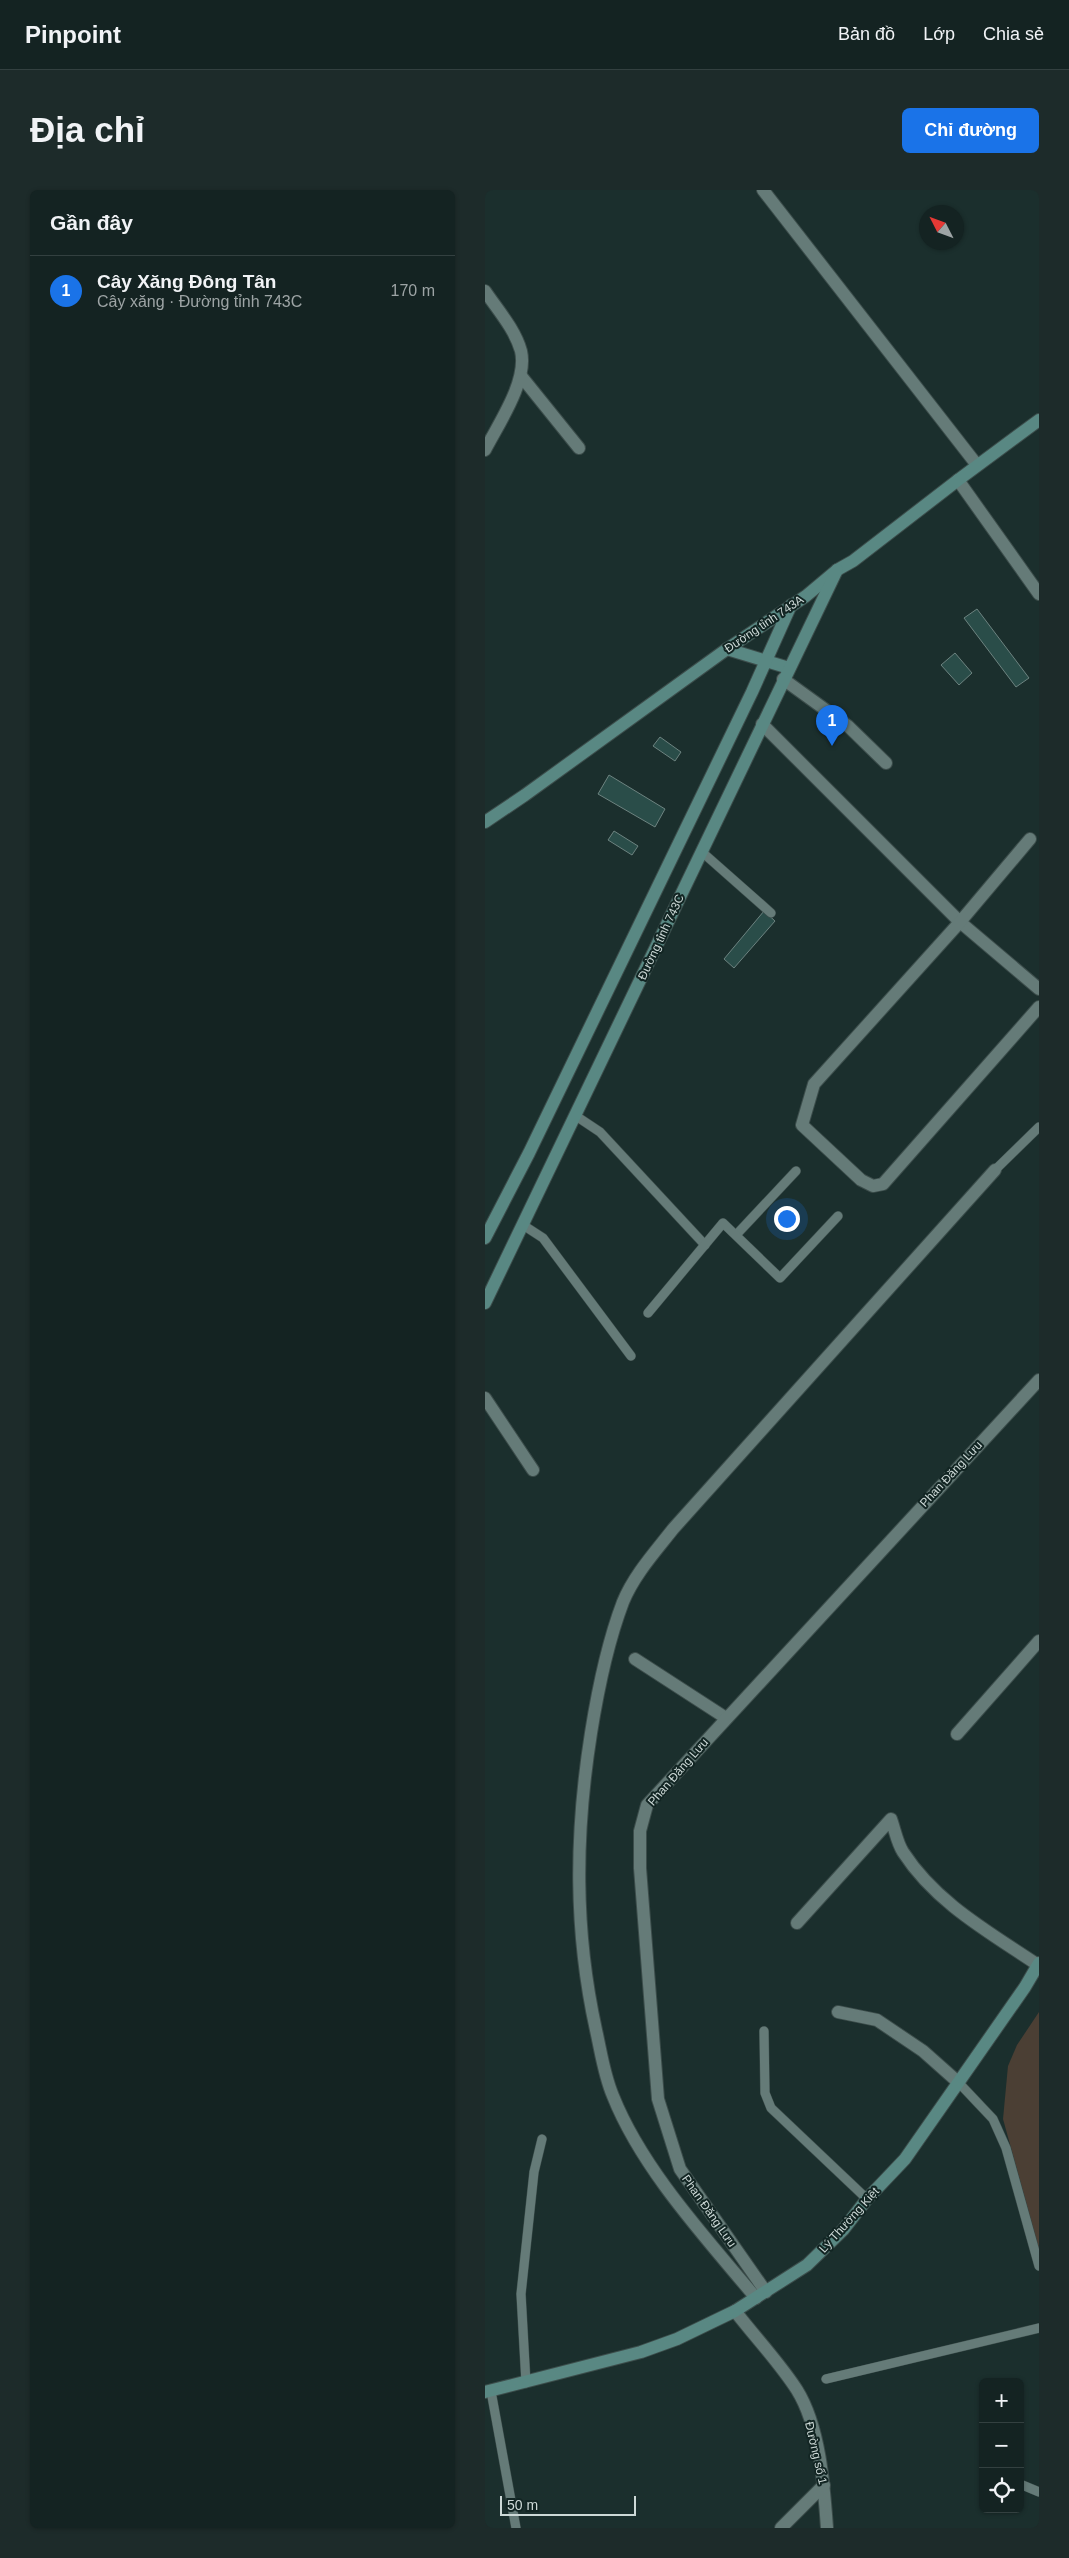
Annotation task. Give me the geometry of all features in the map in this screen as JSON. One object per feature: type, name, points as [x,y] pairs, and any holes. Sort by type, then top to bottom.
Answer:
[{"type":"main road","name":"Đường tỉnh 743A","points":[[485,822],[727,648],[791,605],[837,570],[853,561],[977,465],[1039,420]]},
{"type":"main road","name":"Đường tỉnh 743C","points":[[485,1303],[837,570]]},
{"type":"main road","name":"Đường tỉnh 743C","points":[[485,1238],[533,1144],[766,661],[791,605]]},
{"type":"main road","points":[[727,648],[766,661],[786,674]]},
{"type":"main road","name":"Lý Thường Kiệt","points":[[488,2392],[641,2352],[677,2339],[735,2311],[807,2265],[843,2230],[867,2199],[905,2160],[1025,1987],[1038,1964]]},
{"type":"street","points":[[763,190],[977,465]]},
{"type":"street","points":[[485,291],[509,326],[521,351],[521,376],[485,450]]},
{"type":"street","points":[[521,376],[579,448]]},
{"type":"street","points":[[958,480],[1039,594]]},
{"type":"street","points":[[786,674],[848,726],[886,763]]},
{"type":"street","points":[[763,724],[960,922],[1039,989]]},
{"type":"street","points":[[1030,839],[960,922],[815,1084],[802,1125],[861,1180],[873,1186],[883,1184],[1039,1007]]},
{"type":"street","points":[[761,2295],[696,2226],[647,2160],[613,2096],[605,2072],[588,1992],[579,1927],[579,1846],[583,1784],[596,1700],[608,1647],[624,1601],[640,1573],[673,1529],[995,1170]]},
{"type":"street","name":"Phan Đăng Lưu","points":[[761,2295],[680,2169],[658,2099],[642,1913],[640,1831],[647,1805],[1039,1380]]},
{"type":"street","points":[[485,1398],[533,1470]]},
{"type":"street","points":[[957,1734],[1039,1641]]},
{"type":"street","points":[[635,1659],[726,1718]]},
{"type":"street","points":[[797,1923],[891,1819],[902,1850],[931,1889],[965,1916],[1038,1964]]},
{"type":"street","points":[[838,2012],[877,2020],[923,2051],[959,2083]]},
{"type":"street","name":"Đường số 1","points":[[735,2311],[797,2391],[812,2428],[824,2485],[827,2528]]},
{"type":"street","points":[[781,2528],[824,2485]]},
{"type":"lane","points":[[702,852],[771,913]]},
{"type":"lane","points":[[576,1116],[600,1132],[705,1245]]},
{"type":"lane","points":[[995,1170],[1039,1127]]},
{"type":"lane","points":[[736,1235],[796,1171]]},
{"type":"lane","points":[[648,1313],[723,1223],[780,1278],[838,1216]]},
{"type":"lane","points":[[523,1225],[543,1238],[631,1356]]},
{"type":"lane","points":[[764,2031],[765,2093],[771,2108],[867,2199]]},
{"type":"lane","points":[[959,2083],[993,2120],[1006,2148],[1039,2266]]},
{"type":"lane","points":[[526,2383],[521,2294],[534,2172],[542,2139]]},
{"type":"lane","points":[[826,2380],[1039,2328]]},
{"type":"lane","points":[[488,2392],[516,2528]]},
{"type":"lane","points":[[1024,2486],[1039,2492]]},
{"type":"shaded area","points":[[1039,2012],[1039,2249],[1003,2119],[1008,2066],[1017,2045]]},
{"type":"building","points":[[977,609],[1029,678],[1016,687],[964,618]]},
{"type":"building","points":[[955,653],[972,673],[959,685],[941,665]]},
{"type":"building","points":[[660,737],[681,752],[675,761],[653,746]]},
{"type":"building","points":[[609,775],[665,809],[655,827],[598,794]]},
{"type":"building","points":[[614,831],[638,846],[632,855],[608,840]]},
{"type":"building","points":[[764,911],[775,921],[734,968],[724,959]]},
{"type":"place","name":"Cây Xăng Đông Tân","points":[[832,746]]}]
